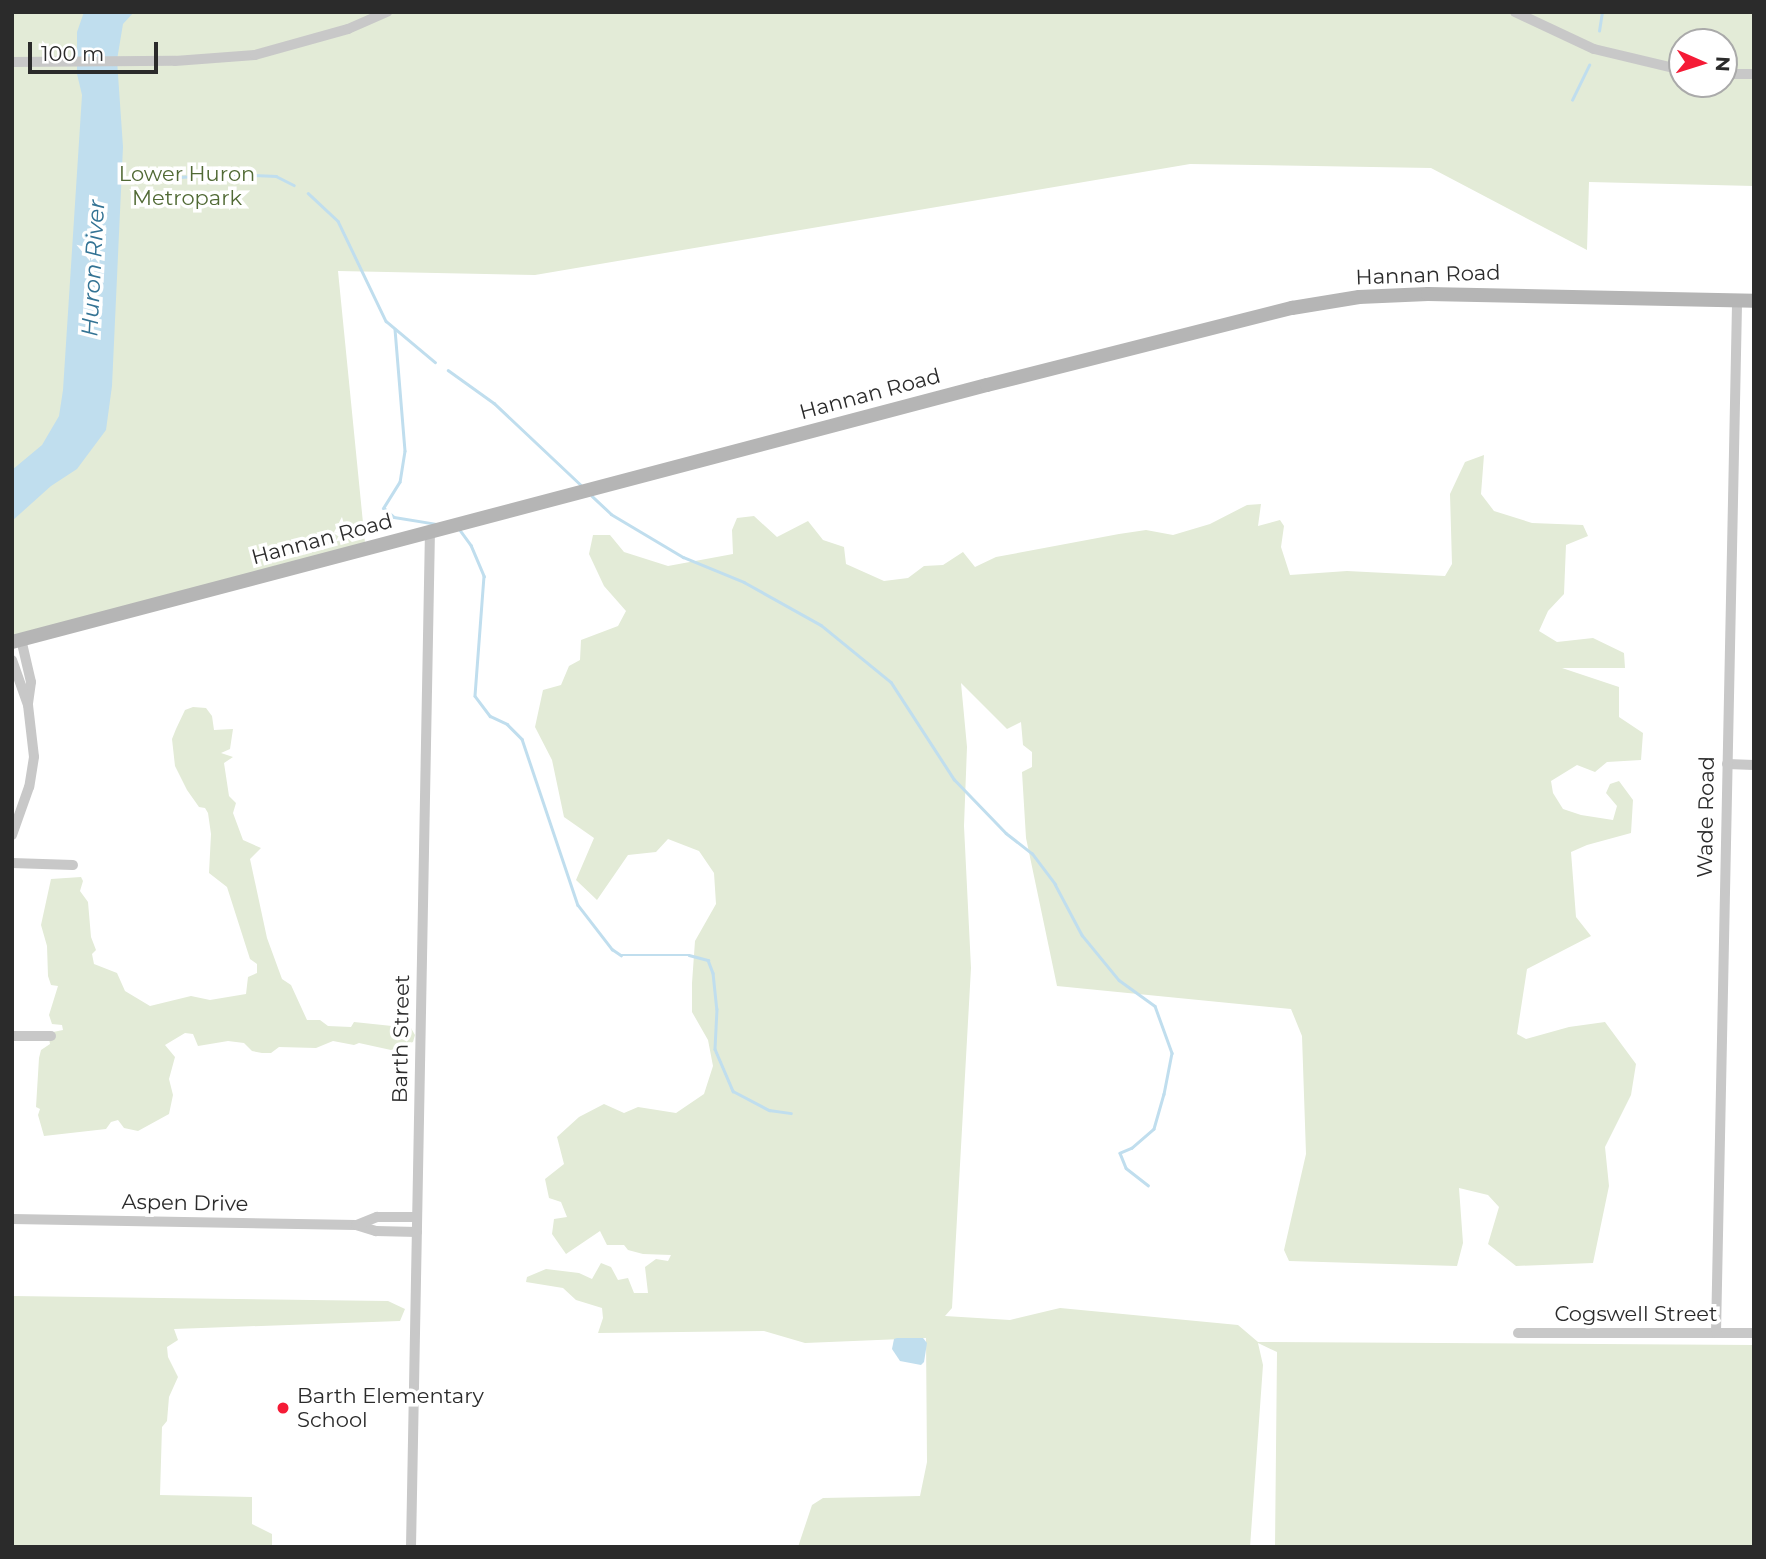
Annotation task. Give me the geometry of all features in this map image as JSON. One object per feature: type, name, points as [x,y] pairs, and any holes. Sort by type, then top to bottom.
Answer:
[{"type":"street","points":[[12,62],[214,60],[255,55],[348,29],[387,12]]},
{"type":"street","points":[[1515,12],[1594,48],[1668,66]]},
{"type":"street","name":"Hannan Road","points":[[17,640],[1012,379],[1315,304],[1359,297],[1461,294],[1754,302]]},
{"type":"street","name":"Wade Road","points":[[1716,1333],[1737,301]]},
{"type":"street","name":"Barth Street","points":[[411,1547],[429,532]]},
{"type":"street","points":[[17,640],[31,682],[28,705]]},
{"type":"street","points":[[12,660],[28,705],[34,740],[33,773],[12,835]]},
{"type":"street","points":[[1727,764],[1754,765]]},
{"type":"street","points":[[12,863],[72,865]]},
{"type":"street","points":[[12,1036],[51,1036]]},
{"type":"street","name":"Aspen Drive","points":[[356,1225],[377,1217],[417,1217]]},
{"type":"street","name":"Aspen Drive","points":[[12,1219],[356,1225],[376,1231],[417,1232]]},
{"type":"street","name":"Cogswell Street","points":[[1518,1333],[1754,1333]]},
{"type":"green space","name":"Lower Huron Metropark","points":[[12,12],[1754,12],[1754,186],[1589,182],[1587,250],[1431,168],[1190,164],[535,275],[338,271],[365,543],[12,636]]},
{"type":"green space","points":[[1484,455],[1481,494],[1494,511],[1532,523],[1583,525],[1588,536],[1566,545],[1564,594],[1548,611],[1539,631],[1557,642],[1593,638],[1624,653],[1625,668],[1562,668],[1619,687],[1619,717],[1643,733],[1641,760],[1607,762],[1595,772],[1577,765],[1551,781],[1553,793],[1563,809],[1613,820],[1617,806],[1606,793],[1610,784],[1619,781],[1633,800],[1631,833],[1571,852],[1576,917],[1591,936],[1527,969],[1517,1034],[1526,1039],[1569,1027],[1605,1022],[1636,1064],[1631,1095],[1605,1147],[1609,1186],[1593,1263],[1516,1266],[1488,1244],[1499,1207],[1488,1195],[1459,1188],[1463,1243],[1457,1266],[1289,1261],[1284,1250],[1306,1154],[1302,1036],[1291,1009],[1057,986],[1026,838],[1022,772],[1032,767],[1032,752],[1023,745],[1021,722],[1007,729],[961,683],[967,747],[964,826],[971,968],[952,1308],[945,1316],[1010,1320],[1060,1308],[1238,1325],[1258,1342],[1754,1345],[1754,1547],[1275,1547],[1277,1352],[1258,1343],[1263,1365],[1250,1547],[798,1547],[812,1505],[823,1498],[920,1496],[927,1462],[926,1338],[805,1343],[764,1331],[598,1333],[603,1318],[602,1308],[576,1300],[563,1288],[526,1282],[527,1277],[546,1269],[579,1273],[592,1279],[601,1263],[611,1267],[618,1280],[628,1278],[634,1293],[648,1293],[645,1267],[656,1259],[668,1261],[671,1255],[643,1254],[628,1250],[624,1245],[607,1245],[600,1231],[566,1254],[552,1234],[554,1219],[567,1217],[561,1202],[549,1198],[545,1179],[564,1164],[557,1137],[579,1117],[604,1104],[624,1113],[638,1107],[676,1113],[704,1094],[713,1066],[708,1040],[692,1012],[692,983],[695,941],[716,904],[714,873],[699,851],[668,839],[656,852],[628,855],[597,900],[576,880],[594,838],[564,817],[552,760],[535,727],[543,690],[561,685],[569,666],[580,660],[581,640],[618,626],[626,611],[604,586],[589,554],[593,535],[610,535],[624,552],[668,566],[733,554],[732,530],[737,518],[754,516],[777,537],[808,521],[823,540],[844,547],[846,564],[884,581],[908,578],[924,566],[943,565],[963,552],[975,567],[996,557],[1119,534],[1146,530],[1173,535],[1210,524],[1247,505],[1261,504],[1258,526],[1280,520],[1284,526],[1281,547],[1290,575],[1347,571],[1445,576],[1452,564],[1450,494],[1465,462]]},
{"type":"green space","points":[[193,707],[206,708],[212,716],[214,730],[233,729],[230,749],[221,753],[233,757],[224,763],[229,796],[236,803],[233,813],[243,840],[261,848],[250,859],[267,938],[282,979],[291,985],[307,1020],[320,1020],[328,1026],[351,1027],[354,1022],[411,1028],[415,1035],[413,1042],[391,1050],[333,1041],[316,1048],[279,1047],[271,1053],[262,1053],[252,1051],[244,1043],[228,1041],[198,1046],[193,1034],[185,1033],[165,1045],[175,1057],[169,1079],[173,1095],[169,1114],[138,1131],[124,1128],[118,1120],[111,1122],[106,1129],[44,1136],[38,1115],[40,1109],[36,1107],[39,1058],[41,1050],[50,1044],[48,1033],[63,1030],[62,1025],[52,1024],[49,1015],[58,986],[51,985],[48,976],[47,946],[41,925],[51,879],[81,877],[83,881],[80,891],[88,902],[91,937],[96,950],[92,954],[94,964],[117,973],[125,991],[150,1006],[191,996],[210,1000],[246,994],[248,977],[257,973],[257,964],[250,959],[227,887],[209,873],[211,834],[208,813],[205,808],[199,807],[187,790],[175,766],[172,739],[185,710]]},
{"type":"green space","points":[[12,1296],[388,1301],[405,1309],[400,1321],[174,1329],[178,1340],[167,1347],[168,1357],[178,1377],[169,1397],[167,1421],[162,1427],[160,1495],[252,1497],[252,1524],[272,1534],[272,1547],[12,1547]]},
{"type":"water","name":"Huron River","points":[[84,12],[134,12],[123,24],[117,60],[123,147],[112,386],[106,430],[77,469],[51,486],[12,521],[12,470],[42,445],[59,416],[63,390],[82,95],[77,74],[77,32]]},
{"type":"water","points":[[923,1338],[927,1343],[924,1362],[921,1365],[900,1361],[892,1349],[894,1339]]},
{"type":"waterway","points":[[1599,31],[1602,12]]},
{"type":"waterway","points":[[1572,100],[1589,65]]},
{"type":"waterway","points":[[119,181],[226,174],[276,176],[294,185]]},
{"type":"waterway","points":[[308,193],[338,221],[386,321],[435,362]]},
{"type":"waterway","points":[[395,329],[405,451],[400,482],[384,508],[394,517],[437,524]]},
{"type":"waterway","points":[[448,370],[494,403],[582,486]]},
{"type":"waterway","points":[[592,496],[611,514],[683,557],[744,582],[821,625],[891,682],[954,779],[1006,833],[1032,853],[1055,884],[1082,935],[1119,980],[1155,1006],[1172,1053],[1154,1129],[1132,1148],[1120,1153],[1126,1168],[1148,1185]]},
{"type":"waterway","points":[[460,530],[471,545],[484,576],[475,696],[490,716],[507,724],[522,739],[578,905],[612,949],[621,955],[689,955],[708,960],[713,973],[717,1009],[715,1049],[733,1091],[769,1110],[791,1113]]},
{"type":"place","name":"Barth Elementary School","points":[[283,1408]]}]
